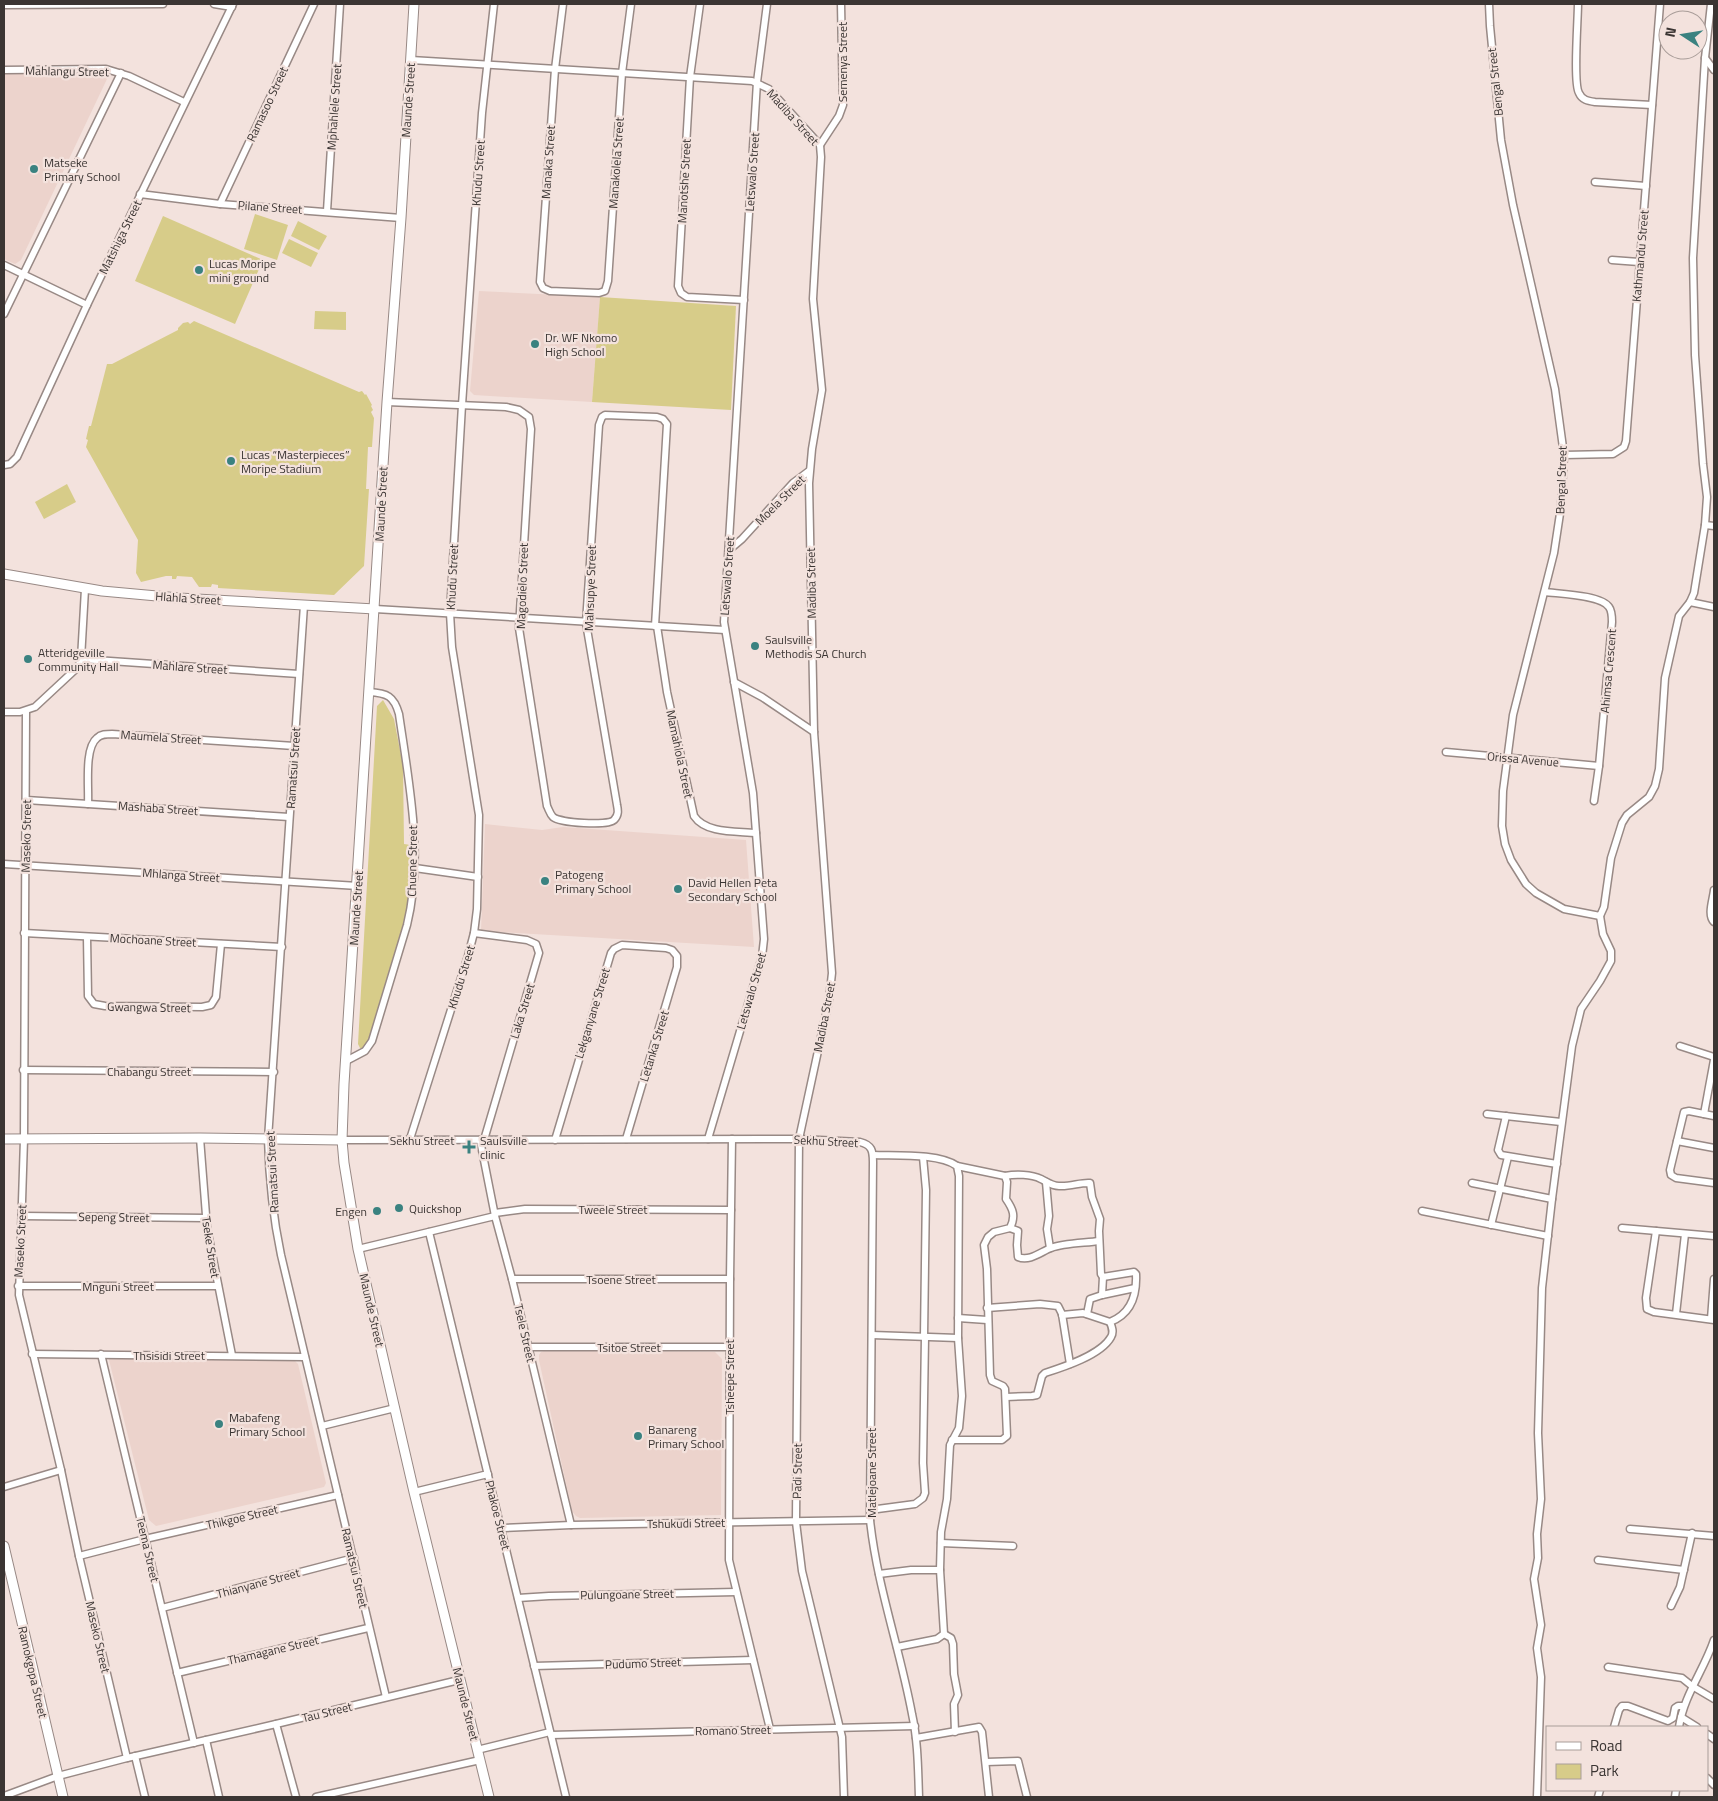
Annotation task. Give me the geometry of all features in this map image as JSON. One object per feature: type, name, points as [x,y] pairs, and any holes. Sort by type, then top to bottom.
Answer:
[{"type":"street","points":[[4,5],[163,4]]},
{"type":"street","points":[[214,4],[232,5]]},
{"type":"street","name":"Ramasoo Street","points":[[220,204],[314,4]]},
{"type":"street","name":"Mphahlele Street","points":[[327,211],[340,4]]},
{"type":"street","name":"Maunde Street","points":[[414,4],[401,218],[387,402],[342,1140],[358,1249],[414,1492],[489,1797]]},
{"type":"street","name":"Khudu Street","points":[[410,1139],[474,933],[477,910],[480,828],[478,801],[452,647],[450,613],[462,405],[484,92],[494,4]]},
{"type":"street","name":"Manaka Street","points":[[563,4],[555,69],[540,278],[542,286],[546,290],[574,292]]},
{"type":"street","name":"Manakolela Street","points":[[574,292],[603,292],[607,285],[622,73],[631,4]]},
{"type":"street","name":"Manotshe Street","points":[[700,4],[690,77],[678,286],[681,293],[687,297],[744,300]]},
{"type":"street","name":"Letswalo Street","points":[[708,1139],[764,948],[753,794],[725,630],[724,613],[730,550],[757,82],[767,4]]},
{"type":"street","name":"Semenya Street","points":[[820,145],[839,116],[843,105],[842,4]]},
{"type":"street","name":"Bengal Street","points":[[1489,4],[1501,140],[1513,205],[1555,389],[1564,455],[1559,530],[1545,592],[1517,694],[1502,800],[1502,826],[1505,844],[1511,860],[1526,884],[1536,893],[1564,909],[1600,916]]},
{"type":"street","points":[[1578,4],[1577,81],[1579,94],[1586,101],[1652,104]]},
{"type":"street","name":"Kathmandu Street","points":[[1564,455],[1613,454],[1624,447],[1627,433],[1660,4]]},
{"type":"street","points":[[1708,31],[1711,4]]},
{"type":"street","name":"Matshiga Street","points":[[4,465],[10,464],[17,457],[87,305],[232,5]]},
{"type":"street","points":[[411,60],[757,82]]},
{"type":"street","points":[[1537,1797],[1541,1677],[1537,1648],[1540,1625],[1534,1579],[1538,1558],[1537,1534],[1541,1499],[1538,1433],[1542,1360],[1541,1308],[1561,1122],[1572,1046],[1581,1009],[1611,961],[1611,951],[1604,934],[1600,916],[1604,907],[1611,858],[1622,822],[1649,797],[1655,786],[1659,769],[1664,678],[1679,616],[1690,602],[1697,578],[1711,497],[1703,464],[1693,302],[1693,258],[1705,60]]},
{"type":"street","name":"Mahlangu Street","points":[[4,70],[96,69],[121,73],[184,102]]},
{"type":"street","points":[[4,314],[121,73]]},
{"type":"street","name":"Madiba Street","points":[[757,82],[769,89],[820,145],[821,157],[813,299],[822,390],[809,471],[814,732],[832,973],[829,1000],[800,1139]]},
{"type":"street","points":[[1595,182],[1646,186]]},
{"type":"street","name":"Pilane Street","points":[[140,194],[220,204],[401,218]]},
{"type":"street","points":[[1612,260],[1639,262]]},
{"type":"street","points":[[4,265],[87,305]]},
{"type":"street","name":"Magodielo Street","points":[[387,402],[514,408],[525,413],[530,423],[518,617],[520,639],[549,812],[559,820],[586,822]]},
{"type":"street","name":"Mahsupye Street","points":[[586,822],[609,823],[616,818],[618,810],[586,623],[600,421],[602,417],[608,414],[634,416]]},
{"type":"street","name":"Mamahlola Street","points":[[634,416],[666,420],[668,428],[656,626],[665,682],[694,816],[707,827],[756,833]]},
{"type":"street","name":"Moela Street","points":[[730,550],[794,483],[809,471]]},
{"type":"street","points":[[1705,525],[1714,526]]},
{"type":"street","name":"Hlahla Street","points":[[4,574],[85,588],[179,598],[375,609]]},
{"type":"street","points":[[4,712],[26,711],[39,704],[75,671],[82,659],[85,588]]},
{"type":"street","name":"Ahimsa Crescent","points":[[1545,592],[1598,600],[1609,607],[1612,614],[1599,766],[1594,801]]},
{"type":"street","points":[[1690,602],[1714,607]]},
{"type":"street","name":"Ramatsui Street","points":[[304,605],[289,817],[287,882],[268,1140],[269,1161],[277,1235],[354,1558],[368,1628],[386,1697]]},
{"type":"street","points":[[375,609],[725,630]]},
{"type":"street","name":"Mahlare Street","points":[[82,659],[299,674]]},
{"type":"street","points":[[734,682],[753,691],[814,732]]},
{"type":"street","name":"Chuene Street","points":[[346,1061],[365,1051],[372,1041],[407,925],[413,895],[415,868],[412,802],[397,706],[389,696],[382,693],[369,692]]},
{"type":"street","name":"Maseko Street","points":[[26,711],[24,1139],[18,1286],[20,1304],[61,1470],[79,1556],[127,1758]]},
{"type":"street","name":"Maumela Street","points":[[88,804],[90,750],[94,740],[102,735],[112,734],[294,746]]},
{"type":"street","name":"Orissa Avenue","points":[[1446,752],[1599,766]]},
{"type":"street","name":"Mashaba Street","points":[[26,800],[289,817]]},
{"type":"street","name":"Mhlanga Street","points":[[4,864],[358,886]]},
{"type":"street","points":[[415,868],[478,877]]},
{"type":"street","points":[[1714,890],[1711,914],[1714,922]]},
{"type":"street","name":"Mochoane Street","points":[[24,933],[282,947]]},
{"type":"street","name":"Laka Street","points":[[474,933],[528,940],[536,944],[539,953],[482,1140]]},
{"type":"street","name":"Gwangwa Street","points":[[87,937],[88,996],[94,1004],[104,1006],[202,1007],[211,1005],[216,997],[221,944]]},
{"type":"street","name":"Lekganyane Street","points":[[555,1140],[611,953],[622,945],[666,948],[675,952]]},
{"type":"street","name":"Letanka Street","points":[[626,1139],[677,968],[678,961],[675,952]]},
{"type":"street","points":[[1680,1046],[1714,1058],[1704,1114]]},
{"type":"street","name":"Chabangu Street","points":[[23,1070],[274,1072]]},
{"type":"street","points":[[1714,1116],[1689,1111],[1684,1112],[1670,1170],[1673,1177],[1714,1183]]},
{"type":"street","points":[[1486,1114],[1561,1122]]},
{"type":"street","points":[[1506,1116],[1498,1152],[1500,1155],[1557,1164]]},
{"type":"street","name":"Tseke Street","points":[[200,1138],[206,1218],[232,1355]]},
{"type":"street","name":"Sekhu Street","points":[[4,1139],[800,1139],[860,1142],[869,1145]]},
{"type":"street","name":"Tsheepe Street","points":[[732,1139],[729,1560],[770,1729]]},
{"type":"street","name":"Padi Street","points":[[800,1139],[796,1522],[802,1571],[841,1729],[844,1749],[844,1797]]},
{"type":"street","name":"Tsele Street","points":[[482,1140],[495,1215],[570,1525]]},
{"type":"street","points":[[1677,1141],[1714,1148]]},
{"type":"street","name":"Matlejoane Street","points":[[869,1145],[872,1148],[873,1155],[870,1520],[879,1574],[915,1726],[919,1797]]},
{"type":"street","points":[[873,1155],[923,1157],[1006,1176],[1037,1177],[1055,1186],[1063,1187],[1090,1183],[1092,1197],[1100,1219],[1099,1241],[1100,1269],[1103,1277],[1102,1295]]},
{"type":"street","points":[[870,1510],[915,1504],[923,1498],[925,1493],[923,1463],[926,1190],[923,1157]]},
{"type":"street","points":[[1491,1225],[1508,1157]]},
{"type":"street","points":[[944,1634],[940,1570],[941,1543],[947,1499],[949,1449],[959,1428],[962,1380],[958,1338],[959,1176],[956,1166]]},
{"type":"street","points":[[1006,1176],[1006,1199],[1013,1209],[1010,1228]]},
{"type":"street","points":[[1046,1182],[1049,1216],[1047,1229],[1050,1248]]},
{"type":"street","points":[[1472,1183],[1552,1199]]},
{"type":"street","name":"Tweele Street","points":[[358,1249],[525,1209],[731,1210]]},
{"type":"street","points":[[1422,1211],[1548,1236]]},
{"type":"street","name":"Sepeng Street","points":[[22,1216],[206,1218]]},
{"type":"street","points":[[952,1440],[1004,1439],[1008,1433],[1005,1387],[994,1383],[990,1379],[987,1269],[984,1246],[988,1237],[994,1232],[1010,1228],[1018,1232],[1017,1249],[1020,1258],[1043,1253],[1050,1248],[1099,1241]]},
{"type":"street","points":[[1622,1228],[1714,1236]]},
{"type":"street","points":[[1656,1231],[1645,1305],[1647,1309],[1713,1320],[1714,1279]]},
{"type":"street","name":"Phakoe Street","points":[[430,1232],[566,1797]]},
{"type":"street","points":[[1676,1314],[1685,1234]]},
{"type":"street","points":[[1062,1315],[1087,1314],[1110,1322],[1119,1318],[1130,1308],[1135,1288],[1136,1273],[1103,1277]]},
{"type":"street","name":"Tsoene Street","points":[[512,1279],[730,1279]]},
{"type":"street","name":"Mnguni Street","points":[[18,1286],[218,1286]]},
{"type":"street","points":[[1087,1314],[1090,1300],[1102,1295],[1135,1288]]},
{"type":"street","points":[[987,1308],[1055,1304],[1060,1308],[1062,1315],[1070,1364]]},
{"type":"street","points":[[958,1318],[987,1320]]},
{"type":"street","points":[[1006,1397],[1035,1396],[1038,1393],[1043,1374],[1082,1360],[1111,1338],[1110,1322]]},
{"type":"street","points":[[872,1335],[958,1338]]},
{"type":"street","name":"Tsitoe Street","points":[[528,1348],[730,1347]]},
{"type":"street","name":"Thsisidi Street","points":[[32,1354],[305,1357]]},
{"type":"street","name":"Teema Street","points":[[101,1354],[194,1743]]},
{"type":"street","points":[[322,1426],[395,1408]]},
{"type":"street","points":[[4,1487],[61,1470]]},
{"type":"street","points":[[414,1492],[488,1474]]},
{"type":"street","name":"Thikgoe Street","points":[[79,1556],[338,1495]]},
{"type":"street","name":"Tshukudi Street","points":[[502,1528],[570,1525],[870,1520]]},
{"type":"street","points":[[1630,1529],[1714,1536]]},
{"type":"street","points":[[1671,1606],[1680,1587],[1692,1533]]},
{"type":"street","points":[[941,1543],[1013,1546]]},
{"type":"street","name":"Ramokgopa Street","points":[[4,1546],[5,1559],[63,1797]]},
{"type":"street","name":"Thianyane Street","points":[[162,1608],[354,1558]]},
{"type":"street","points":[[1598,1560],[1684,1570]]},
{"type":"street","points":[[879,1574],[911,1570],[940,1570]]},
{"type":"street","name":"Pulungoane Street","points":[[518,1598],[736,1592]]},
{"type":"street","name":"Thamagane Street","points":[[177,1673],[368,1628]]},
{"type":"street","points":[[897,1647],[937,1639],[944,1634]]},
{"type":"street","points":[[944,1634],[951,1638],[953,1644],[954,1674],[958,1695],[954,1704],[955,1732]]},
{"type":"street","points":[[1679,1726],[1683,1706],[1714,1640]]},
{"type":"street","name":"Pudumo Street","points":[[534,1666],[752,1660]]},
{"type":"street","points":[[1706,1660],[1714,1664]]},
{"type":"street","points":[[1608,1667],[1682,1678],[1714,1699]]},
{"type":"street","name":"Tau Street","points":[[4,1796],[58,1776],[127,1758],[459,1680]]},
{"type":"street","points":[[1614,1726],[1622,1706],[1628,1706],[1668,1721],[1673,1718],[1676,1708],[1683,1706]]},
{"type":"street","points":[[1681,1717],[1695,1726]]},
{"type":"street","points":[[276,1724],[296,1797]]},
{"type":"street","name":"Romano Street","points":[[477,1750],[550,1733],[841,1729],[915,1726]]},
{"type":"street","points":[[916,1738],[974,1727],[981,1729],[990,1797]]},
{"type":"street","points":[[206,1740],[219,1797]]},
{"type":"street","points":[[135,1756],[145,1797]]},
{"type":"street","points":[[316,1797],[480,1760]]},
{"type":"street","points":[[986,1762],[1018,1761],[1027,1797]]},
{"type":"shaded area","name":"Matseke Primary School","points":[[104,72],[107,79],[21,260],[15,264],[4,259],[4,74]]},
{"type":"shaded area","name":"Dr. WF Nkomo High School","points":[[479,291],[600,297],[592,402],[474,395],[470,391]]},
{"type":"shaded area","points":[[485,824],[542,830],[563,827],[746,840],[754,947],[481,931]]},
{"type":"shaded area","name":"Banareng Primary School","points":[[547,1350],[715,1352],[722,1359],[721,1515],[580,1518],[576,1516],[572,1511],[539,1360],[541,1352]]},
{"type":"shaded area","name":"Mabafeng Primary School","points":[[108,1356],[293,1359],[298,1364],[326,1483],[324,1487],[156,1526],[149,1520]]},
{"type":"green space","points":[[255,214],[288,225],[277,260],[244,249]]},
{"type":"green space","name":"Lucas Moripe mini ground","points":[[163,216],[263,260],[235,324],[135,281]]},
{"type":"green space","points":[[298,221],[327,236],[319,250],[291,236]]},
{"type":"green space","points":[[289,239],[318,253],[311,267],[282,253]]},
{"type":"green space","points":[[600,297],[736,306],[731,410],[592,402]]},
{"type":"green space","points":[[315,311],[346,312],[346,330],[314,329]]},
{"type":"green space","name":"Lucas “Masterpieces” Moripe Stadium","points":[[194,321],[359,392],[362,391],[366,394],[372,405],[373,410],[371,412],[374,418],[372,447],[368,447],[366,489],[369,489],[364,566],[334,595],[218,588],[218,585],[212,584],[211,587],[199,587],[192,577],[177,576],[176,579],[172,579],[172,576],[166,576],[141,582],[136,573],[138,540],[86,447],[88,440],[86,439],[107,364],[112,364],[178,330],[183,323],[188,322],[190,324]]},
{"type":"green space","points":[[67,484],[76,502],[44,519],[35,502]]},
{"type":"green space","points":[[383,700],[394,719],[403,766],[404,844],[411,845],[408,901],[405,918],[367,1044],[364,1048],[360,1048],[358,1044],[377,706]]},
{"type":"place","name":"Matseke Primary School","points":[[34,169]]},
{"type":"place","name":"Lucas Moripe mini ground","points":[[199,270]]},
{"type":"place","name":"Dr. WF Nkomo High School","points":[[535,344]]},
{"type":"place","name":"Lucas “Masterpieces” Moripe Stadium","points":[[231,461]]},
{"type":"place","name":"Saulsville Methodis SA Church","points":[[755,646]]},
{"type":"place","name":"Atteridgeville Community Hall","points":[[28,659]]},
{"type":"place","name":"Patogeng Primary School","points":[[545,881]]},
{"type":"place","name":"David Hellen Peta Secondary School","points":[[678,889]]},
{"type":"place","name":"Saulsville clinic","points":[[469,1147]]},
{"type":"place","name":"Quickshop","points":[[399,1208]]},
{"type":"place","name":"Engen","points":[[377,1211]]},
{"type":"place","name":"Mabafeng Primary School","points":[[219,1424]]},
{"type":"place","name":"Banareng Primary School","points":[[638,1436]]}]
